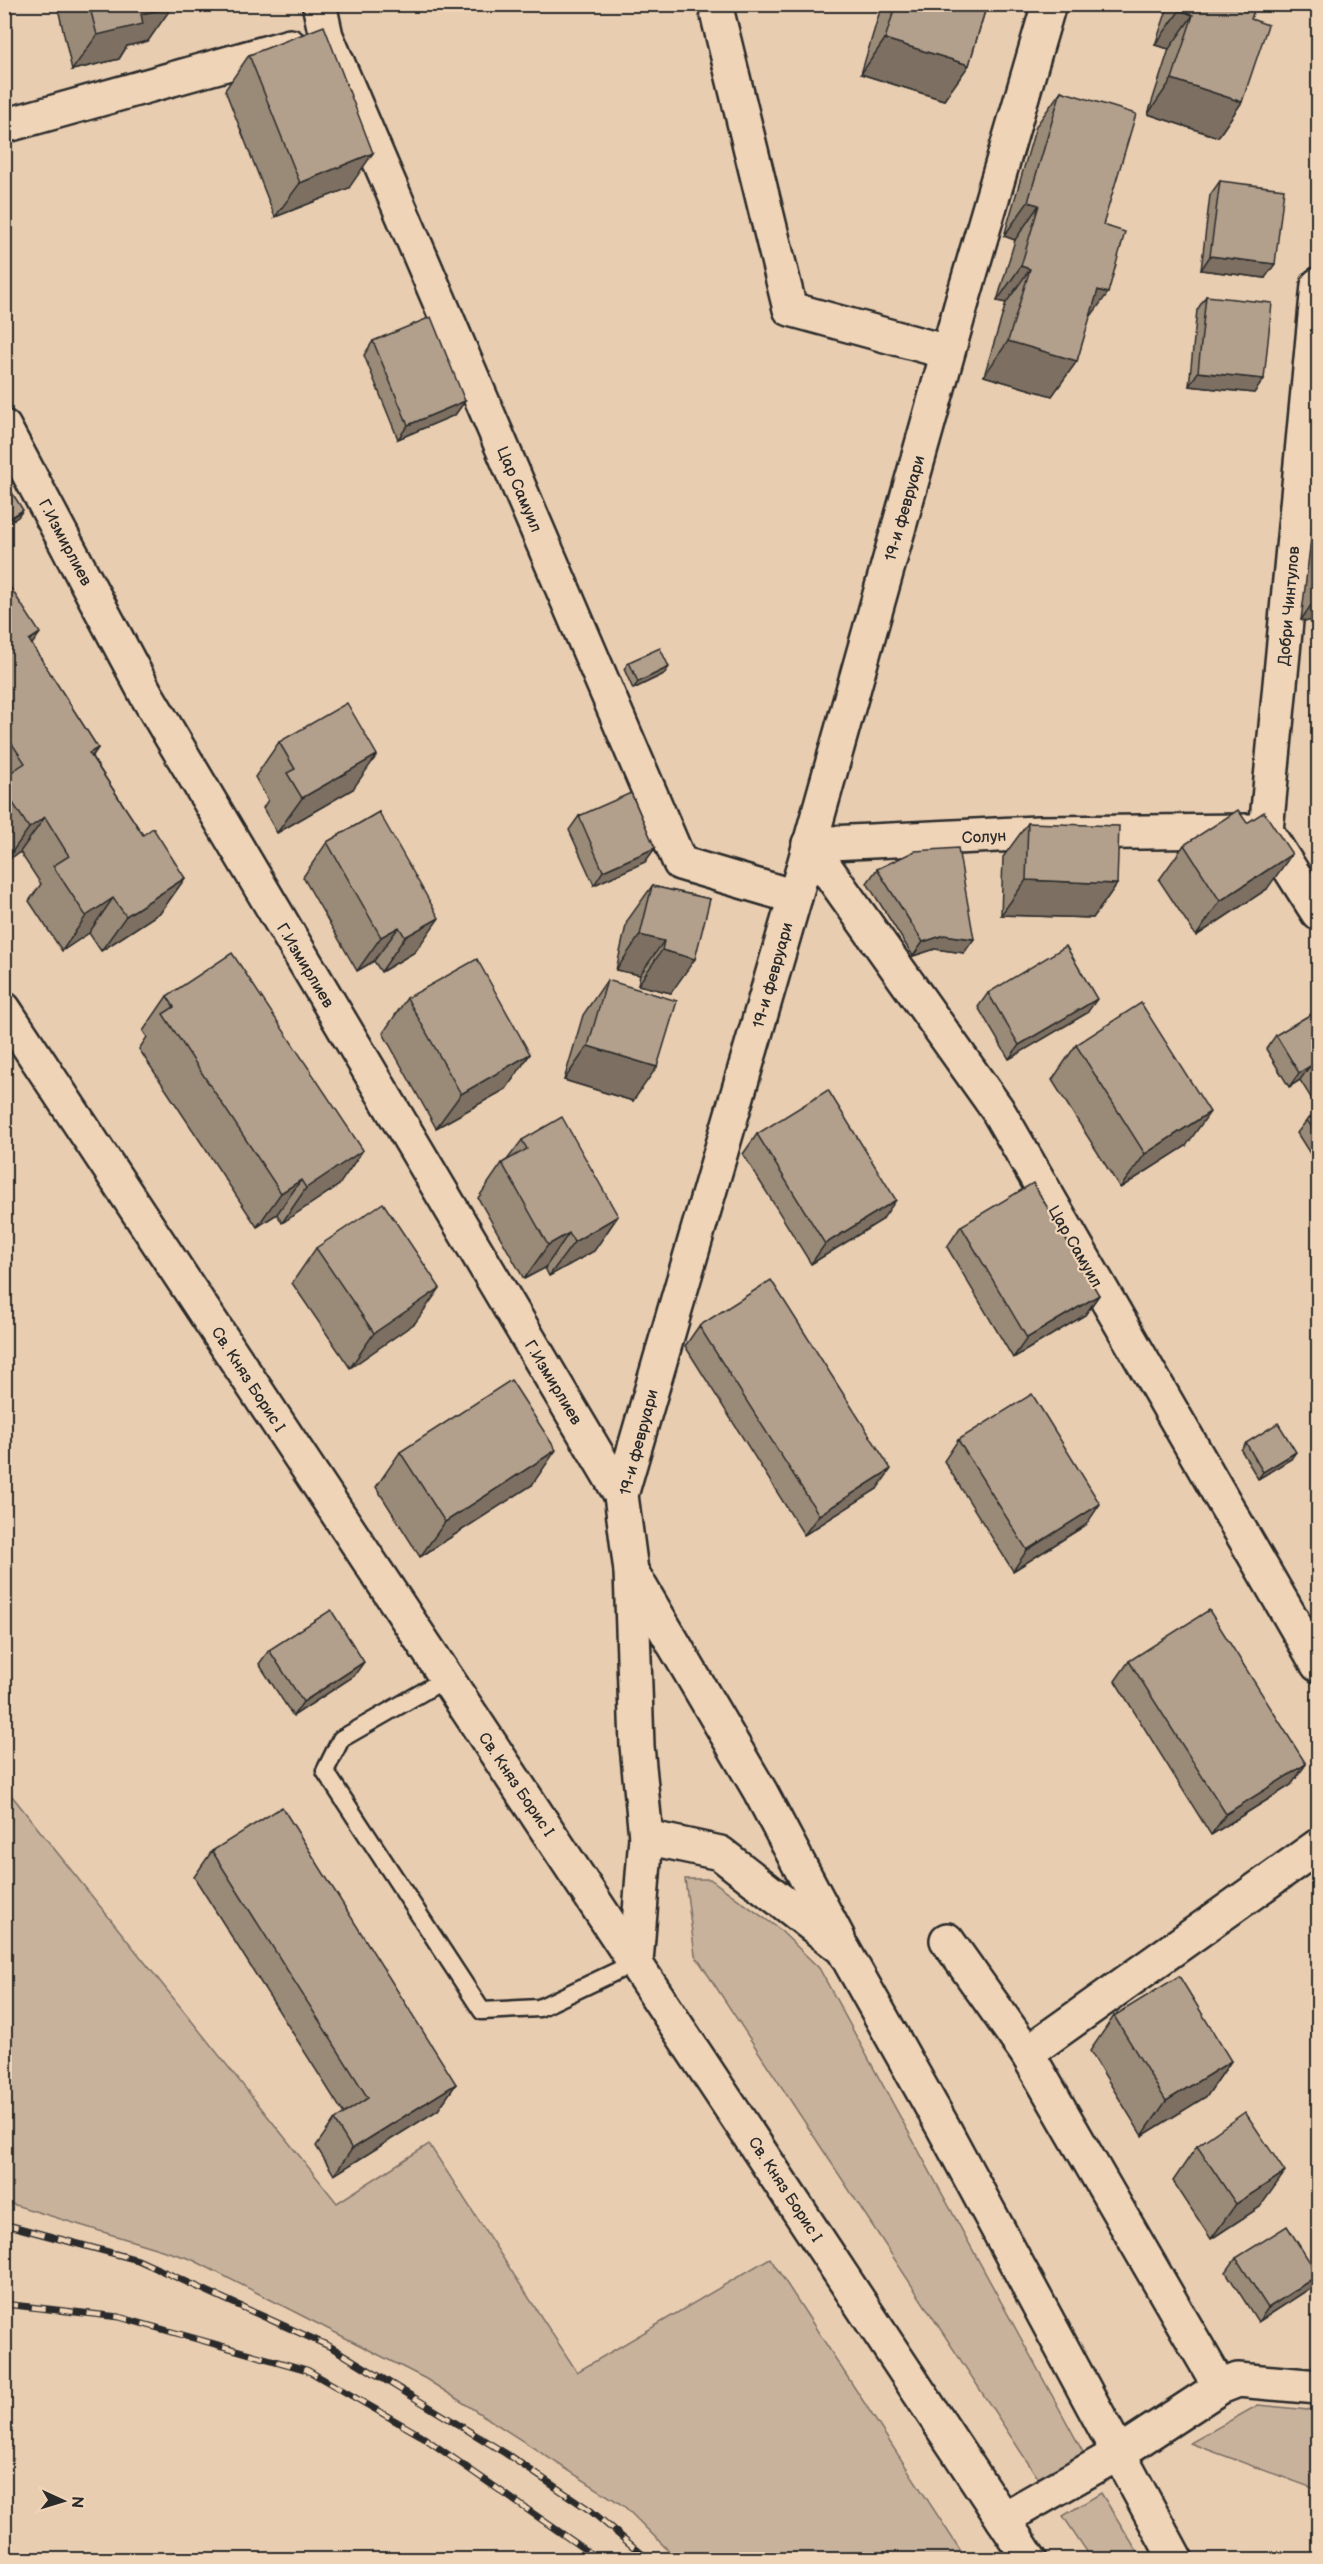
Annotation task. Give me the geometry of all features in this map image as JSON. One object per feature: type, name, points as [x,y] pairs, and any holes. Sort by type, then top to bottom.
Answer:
[{"type":"street","name":"Цар Самуил","points":[[319,4],[326,36],[680,863],[795,897]]},
{"type":"street","points":[[715,4],[790,309],[948,352]]},
{"type":"street","name":"19-и февруари","points":[[636,1962],[646,1837],[637,1746],[632,1571],[621,1495],[795,897],[1048,4]]},
{"type":"street","points":[[4,126],[326,36]]},
{"type":"street","name":"Добри Чинтулов","points":[[1266,831],[1318,285]]},
{"type":"street","name":"Г.Измирлиев","points":[[4,427],[146,694],[621,1495]]},
{"type":"street","points":[[1266,831],[1318,913]]},
{"type":"street","name":"Солун","points":[[809,844],[1038,833],[1266,831]]},
{"type":"street","name":"Цар Самуил","points":[[809,844],[997,1108],[1318,1665]]},
{"type":"street","name":"Св. Княз Борис I","points":[[4,1009],[1030,2559]]},
{"type":"street","points":[[632,1571],[760,1791],[843,1949],[943,2127],[1176,2559]]},
{"type":"street","points":[[646,1837],[720,1853],[843,1949]]},
{"type":"street","points":[[1027,2053],[1318,1846]]},
{"type":"street","points":[[947,1940],[1027,2053],[1220,2387]]},
{"type":"street","points":[[1003,2519],[1119,2453],[1220,2387],[1238,2380],[1318,2387]]},
{"type":"lane","points":[[447,1678],[341,1739],[325,1771],[482,2011],[539,2008],[636,1962]]},
{"type":"shaded area","points":[[4,1786],[337,2203],[429,2144],[577,2372],[770,2258],[966,2559],[677,2559],[624,2506],[426,2379],[191,2259],[5,2202]]},
{"type":"shaded area","points":[[685,1879],[710,1879],[778,1928],[819,1968],[1084,2454],[1038,2478],[695,1955]]},
{"type":"shaded area","points":[[1258,2405],[1318,2411],[1318,2490],[1190,2443]]},
{"type":"shaded area","points":[[1101,2493],[1142,2559],[1092,2559],[1063,2516]]},
{"type":"building","points":[[89,4],[172,4],[172,7],[141,14],[143,24],[97,35]]},
{"type":"building","points":[[896,4],[987,4],[969,65],[885,39]]},
{"type":"building","points":[[1182,4],[1256,4],[1251,19],[1268,25],[1242,102],[1172,79],[1193,15],[1180,10]]},
{"type":"building","points":[[324,26],[373,153],[300,183],[249,55]]},
{"type":"building","points":[[1061,91],[1136,114],[1103,225],[1125,232],[1108,293],[1098,290],[1077,361],[1008,341],[1030,269],[1021,266],[1039,205],[1028,202]]},
{"type":"building","points":[[1220,181],[1284,189],[1275,264],[1210,256]]},
{"type":"building","points":[[1206,296],[1272,303],[1264,379],[1198,372]]},
{"type":"building","points":[[431,317],[465,401],[408,425],[373,341]]},
{"type":"building","points":[[11,491],[23,510],[4,522],[4,495]]},
{"type":"building","points":[[10,587],[40,633],[29,640],[98,748],[89,753],[143,835],[153,828],[185,878],[126,916],[113,898],[86,916],[53,866],[69,856],[45,817],[29,828],[4,789],[4,777],[25,763],[4,732],[4,590]]},
{"type":"building","points":[[660,648],[669,667],[638,682],[629,662]]},
{"type":"building","points":[[347,703],[377,755],[302,798],[287,773],[295,769],[279,742]]},
{"type":"building","points":[[631,793],[655,848],[603,871],[579,816]]},
{"type":"building","points":[[1238,810],[1247,823],[1264,812],[1292,854],[1220,901],[1184,845]]},
{"type":"building","points":[[379,812],[439,918],[405,937],[399,927],[381,937],[327,842]]},
{"type":"building","points":[[1028,823],[1119,826],[1117,884],[1026,880]]},
{"type":"building","points":[[958,848],[974,939],[944,935],[923,942],[877,869],[915,851]]},
{"type":"building","points":[[652,886],[710,899],[695,959],[662,950],[664,941],[640,935]]},
{"type":"building","points":[[1066,946],[1097,999],[1019,1045],[988,993]]},
{"type":"building","points":[[232,953],[363,1150],[306,1188],[301,1180],[281,1193],[163,1014],[174,1007],[167,996]]},
{"type":"building","points":[[477,959],[530,1054],[461,1094],[407,998]]},
{"type":"building","points":[[607,980],[677,1001],[657,1067],[588,1046]]},
{"type":"building","points":[[1141,1003],[1210,1112],[1145,1154],[1076,1045]]},
{"type":"building","points":[[1318,1010],[1318,1080],[1310,1066],[1299,1073],[1276,1035]]},
{"type":"building","points":[[828,1090],[896,1200],[825,1244],[757,1134]]},
{"type":"building","points":[[1318,1112],[1318,1137],[1307,1120]]},
{"type":"building","points":[[562,1117],[618,1216],[574,1242],[569,1233],[548,1245],[502,1163],[527,1149],[522,1140]]},
{"type":"building","points":[[1033,1183],[1099,1295],[1027,1338],[961,1226]]},
{"type":"building","points":[[383,1203],[440,1288],[374,1333],[316,1248]]},
{"type":"building","points":[[771,1280],[891,1469],[819,1515],[699,1326]]},
{"type":"building","points":[[511,1380],[556,1450],[445,1522],[400,1452]]},
{"type":"building","points":[[1032,1394],[1100,1504],[1027,1550],[958,1440]]},
{"type":"building","points":[[1278,1423],[1296,1452],[1263,1472],[1246,1443]]},
{"type":"building","points":[[331,1610],[364,1662],[303,1702],[269,1650]]},
{"type":"building","points":[[1209,1610],[1306,1764],[1226,1814],[1129,1661]]},
{"type":"building","points":[[282,1807],[456,2084],[352,2149],[334,2120],[368,2098],[212,1851]]},
{"type":"building","points":[[1179,1976],[1231,2061],[1166,2101],[1114,2016]]},
{"type":"building","points":[[1245,2112],[1285,2172],[1236,2204],[1197,2146]]},
{"type":"building","points":[[1287,2226],[1318,2275],[1268,2308],[1236,2258]]},
{"type":"railway","points":[[4,2224],[138,2260],[331,2347],[505,2453],[591,2511],[649,2560]]},
{"type":"railway","points":[[4,2304],[119,2317],[307,2370],[420,2435],[600,2560]]}]
